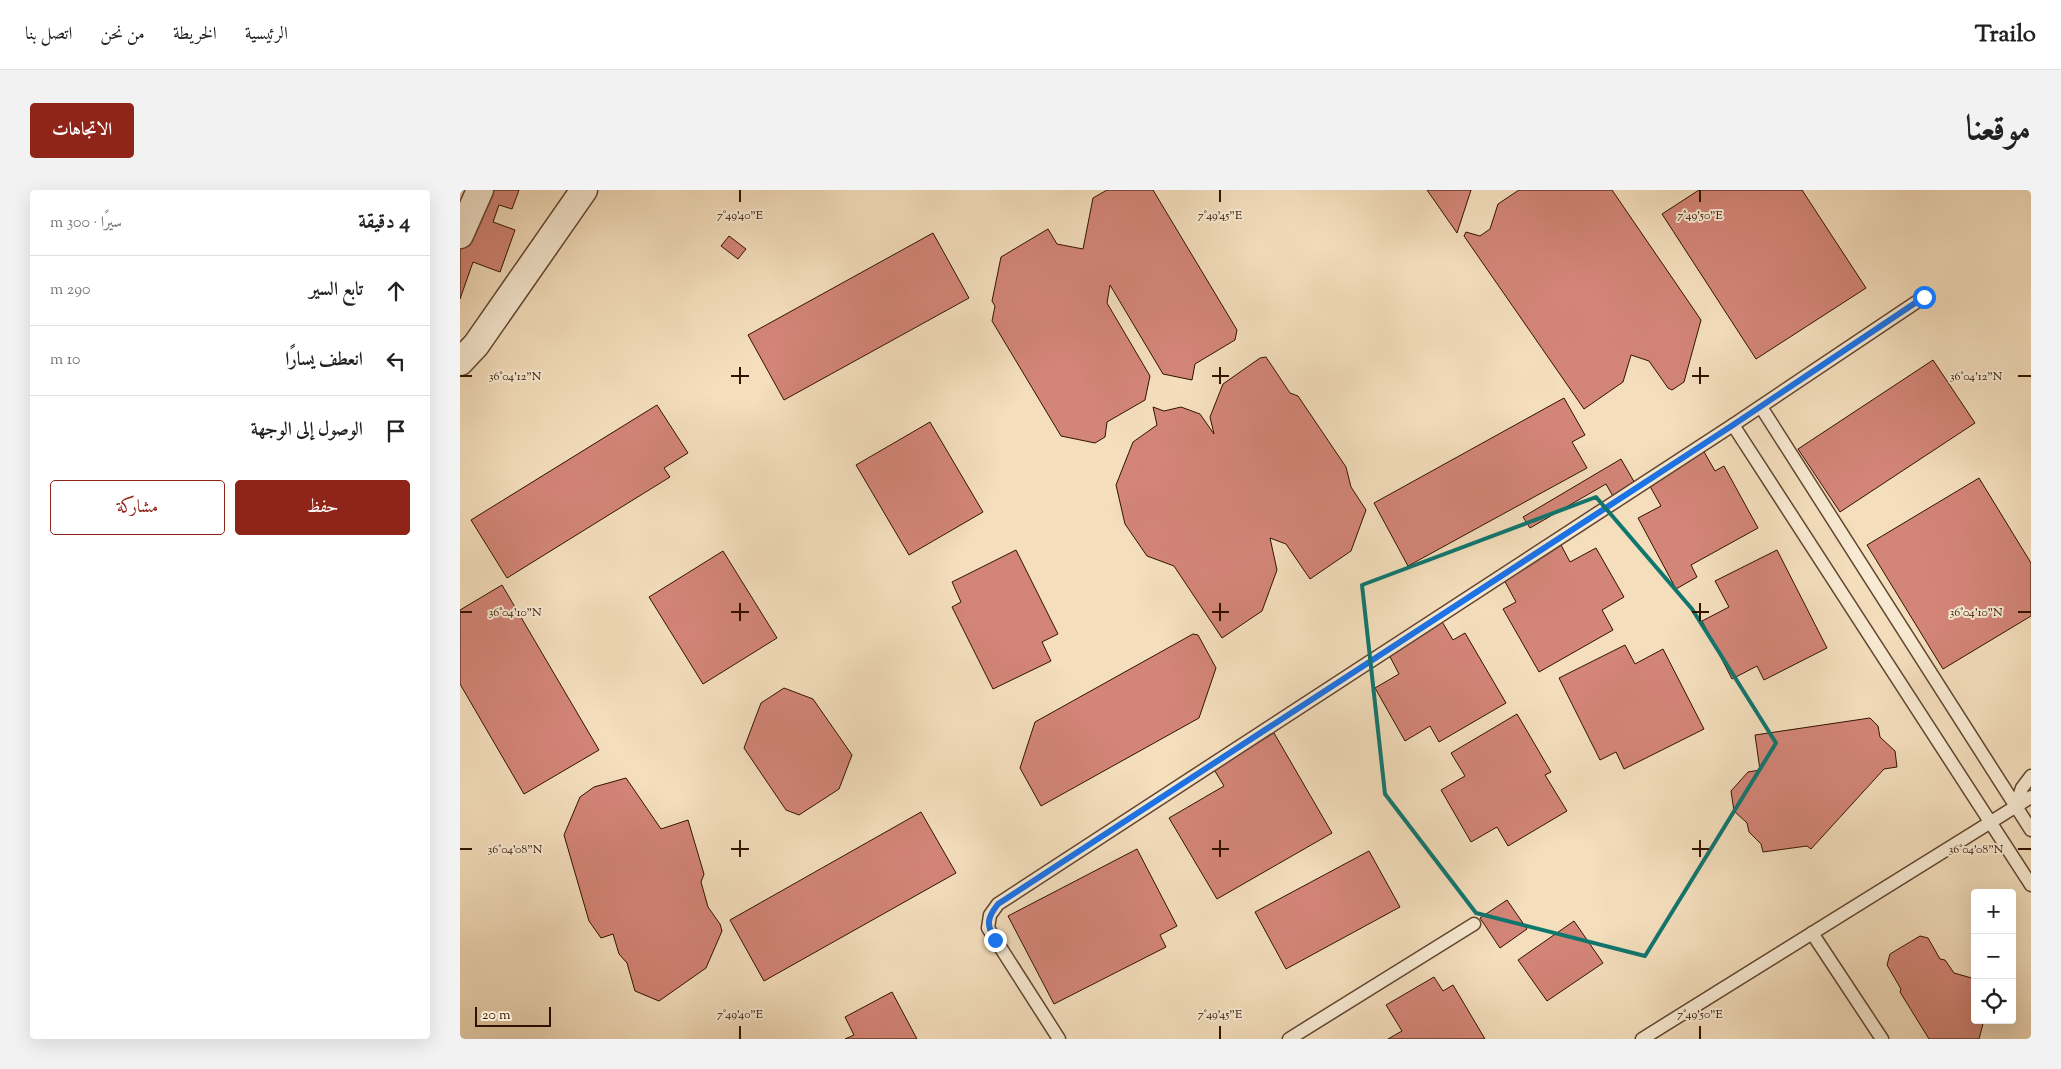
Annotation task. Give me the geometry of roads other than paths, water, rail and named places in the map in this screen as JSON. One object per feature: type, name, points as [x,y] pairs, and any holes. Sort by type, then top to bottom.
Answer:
[{"type":"street","points":[[460,235],[480,190]]},
{"type":"street","points":[[465,348],[573,193]]},
{"type":"lane","points":[[1059,1039],[988,928],[990,915],[998,904],[1761,407],[1924,297]]},
{"type":"lane","points":[[1761,407],[2031,830]]},
{"type":"lane","points":[[1733,425],[2031,885]]},
{"type":"lane","points":[[2016,806],[2022,788],[2031,776]]},
{"type":"lane","points":[[1642,1039],[2031,797]]},
{"type":"lane","points":[[1289,1039],[1474,924]]},
{"type":"lane","points":[[1812,933],[1882,1039]]}]
